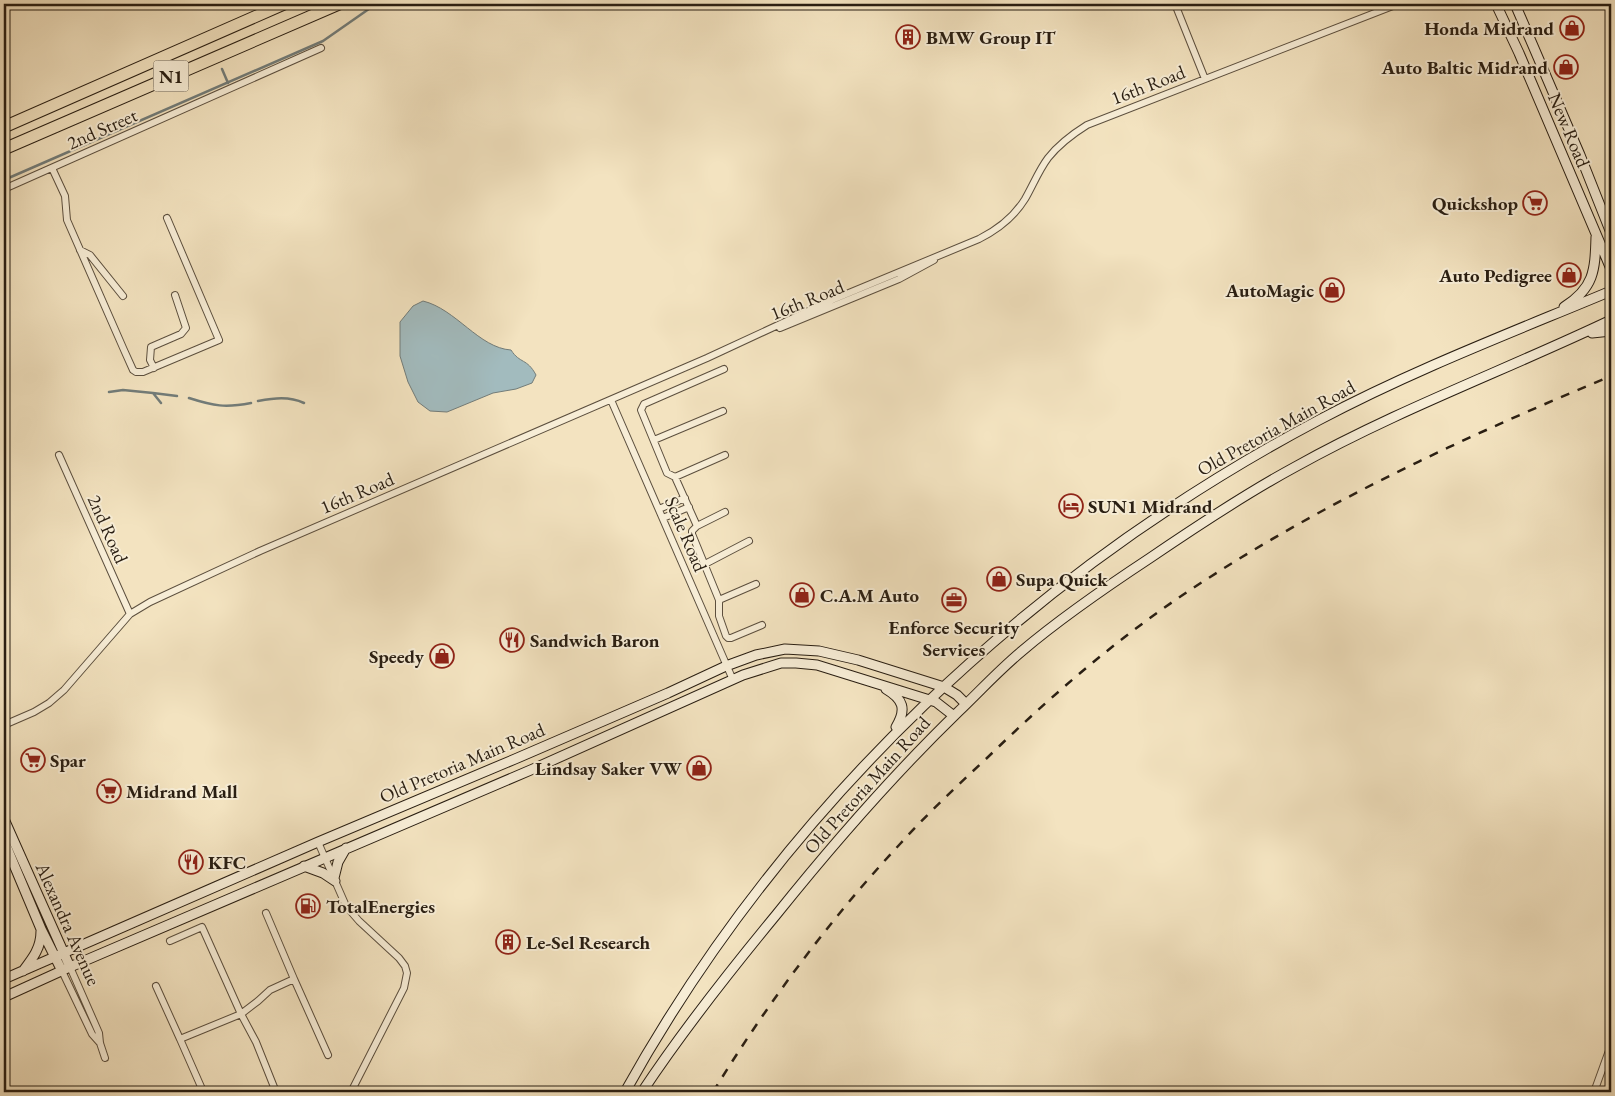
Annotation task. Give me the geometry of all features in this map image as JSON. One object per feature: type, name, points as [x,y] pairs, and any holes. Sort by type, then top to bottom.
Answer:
[{"type":"highway","name":"N1","points":[[4,127],[284,4]]},
{"type":"highway","name":"N1","points":[[4,149],[339,4]]},
{"type":"main road","name":"New Road","points":[[1496,4],[1523,62],[1611,269]]},
{"type":"main road","name":"New Road","points":[[1515,4],[1580,155],[1611,233]]},
{"type":"main road","points":[[1605,219],[1611,226]]},
{"type":"main road","points":[[1540,321],[1577,298],[1587,287],[1595,264],[1596,233]]},
{"type":"main road","name":"Old Pretoria Main Road","points":[[625,1092],[677,1005],[763,884],[820,814],[879,749],[1007,630],[1063,585],[1145,526],[1221,476],[1298,432],[1352,403],[1611,291]]},
{"type":"main road","name":"Old Pretoria Main Road","points":[[642,1092],[720,982],[821,858],[882,790],[966,704],[1020,653],[1075,609],[1202,522],[1305,461],[1404,412],[1611,320]]},
{"type":"main road","points":[[1584,333],[1611,331]]},
{"type":"main road","name":"Old Pretoria Main Road","points":[[4,979],[318,842],[516,759],[726,666],[756,655],[776,650],[813,650],[858,660],[944,687],[957,695],[966,704]]},
{"type":"main road","name":"Old Pretoria Main Road","points":[[4,998],[66,969],[771,665],[796,663],[822,666],[930,700],[942,706],[954,716]]},
{"type":"main road","points":[[874,682],[895,695],[902,707],[898,724],[879,749]]},
{"type":"main road","name":"Alexandra Avenue","points":[[4,819],[66,969]]},
{"type":"main road","name":"Alexandra Avenue","points":[[4,841],[41,929],[59,955]]},
{"type":"main road","points":[[304,866],[334,879],[338,862],[346,848]]},
{"type":"main road","points":[[22,972],[38,950],[41,940],[41,929]]},
{"type":"street","points":[[1175,4],[1205,79]]},
{"type":"street","name":"16th Road","points":[[4,725],[49,703],[64,690],[130,614],[150,602],[260,551],[611,400],[754,336],[806,319],[899,279],[950,251],[992,232],[1009,219],[1025,199],[1048,157],[1068,137],[1087,126],[1398,4]]},
{"type":"street","name":"2nd Street","points":[[4,189],[321,48]]},
{"type":"street","points":[[52,168],[65,196],[67,220],[133,370],[136,372],[143,372],[154,368],[219,340],[167,218]]},
{"type":"street","points":[[80,250],[90,255],[123,296]]},
{"type":"street","points":[[154,368],[150,360],[150,347],[181,334],[186,328],[176,295]]},
{"type":"street","points":[[697,526],[675,477],[667,473],[641,410],[642,406],[724,369]]},
{"type":"street","name":"Scale Road","points":[[611,400],[733,680]]},
{"type":"street","points":[[654,440],[723,411]]},
{"type":"street","name":"2nd Road","points":[[59,455],[130,614]]},
{"type":"street","points":[[675,477],[724,455]]},
{"type":"street","points":[[658,509],[685,498]]},
{"type":"street","points":[[662,518],[689,507]]},
{"type":"street","points":[[725,512],[697,526],[692,531],[692,534],[719,600],[719,616],[728,638],[762,625]]},
{"type":"street","points":[[705,564],[749,541]]},
{"type":"street","points":[[719,600],[756,584]]},
{"type":"street","points":[[318,842],[346,906],[359,921],[399,958],[405,966],[407,973],[404,988],[351,1092]]},
{"type":"street","points":[[266,913],[328,1055]]},
{"type":"street","points":[[170,941],[202,927],[256,1042],[276,1092]]},
{"type":"street","name":"Alexandra Avenue","points":[[66,969],[92,1034],[100,1043],[105,1058]]},
{"type":"street","points":[[180,1039],[242,1014],[270,990],[294,978]]},
{"type":"street","points":[[156,986],[202,1089]]},
{"type":"street","points":[[1594,1092],[1611,1045]]},
{"type":"water","points":[[423,301],[435,305],[446,312],[488,343],[499,348],[511,350],[533,370],[536,375],[532,383],[516,389],[493,393],[447,412],[430,411],[418,402],[408,382],[400,356],[400,322],[413,306]]},
{"type":"waterway","points":[[4,180],[323,41],[376,4]]},
{"type":"waterway","points":[[222,69],[228,83]]},
{"type":"waterway","points":[[109,392],[123,390],[153,393],[161,403]]},
{"type":"waterway","points":[[153,393],[177,396]]},
{"type":"waterway","points":[[189,398],[220,405],[251,403]]},
{"type":"waterway","points":[[258,401],[281,398],[293,399],[304,403]]},
{"type":"railway","points":[[713,1092],[777,995],[824,932],[874,873],[932,810],[1014,732],[1120,640],[1177,599],[1255,549],[1354,494],[1456,444],[1611,376]]},
{"type":"place","name":"Honda Midrand","points":[[1572,28]]},
{"type":"place","name":"BMW Group IT","points":[[908,37]]},
{"type":"place","name":"Auto Baltic Midrand","points":[[1566,67]]},
{"type":"place","name":"Quickshop","points":[[1535,203]]},
{"type":"place","name":"Auto Pedigree","points":[[1569,275]]},
{"type":"place","name":"AutoMagic","points":[[1332,290]]},
{"type":"place","name":"SUN1 Midrand","points":[[1071,506]]},
{"type":"place","name":"Supa Quick","points":[[999,579]]},
{"type":"place","name":"C.A.M Auto","points":[[802,595]]},
{"type":"place","name":"Enforce Security Services","points":[[954,600]]},
{"type":"place","name":"Sandwich Baron","points":[[512,640]]},
{"type":"place","name":"Speedy","points":[[442,656]]},
{"type":"place","name":"Spar","points":[[33,760]]},
{"type":"place","name":"Lindsay Saker VW","points":[[699,768]]},
{"type":"place","name":"Midrand Mall","points":[[109,791]]},
{"type":"place","name":"KFC","points":[[191,862]]},
{"type":"place","name":"TotalEnergies","points":[[308,906]]},
{"type":"place","name":"Le-Sel Research","points":[[508,942]]}]
